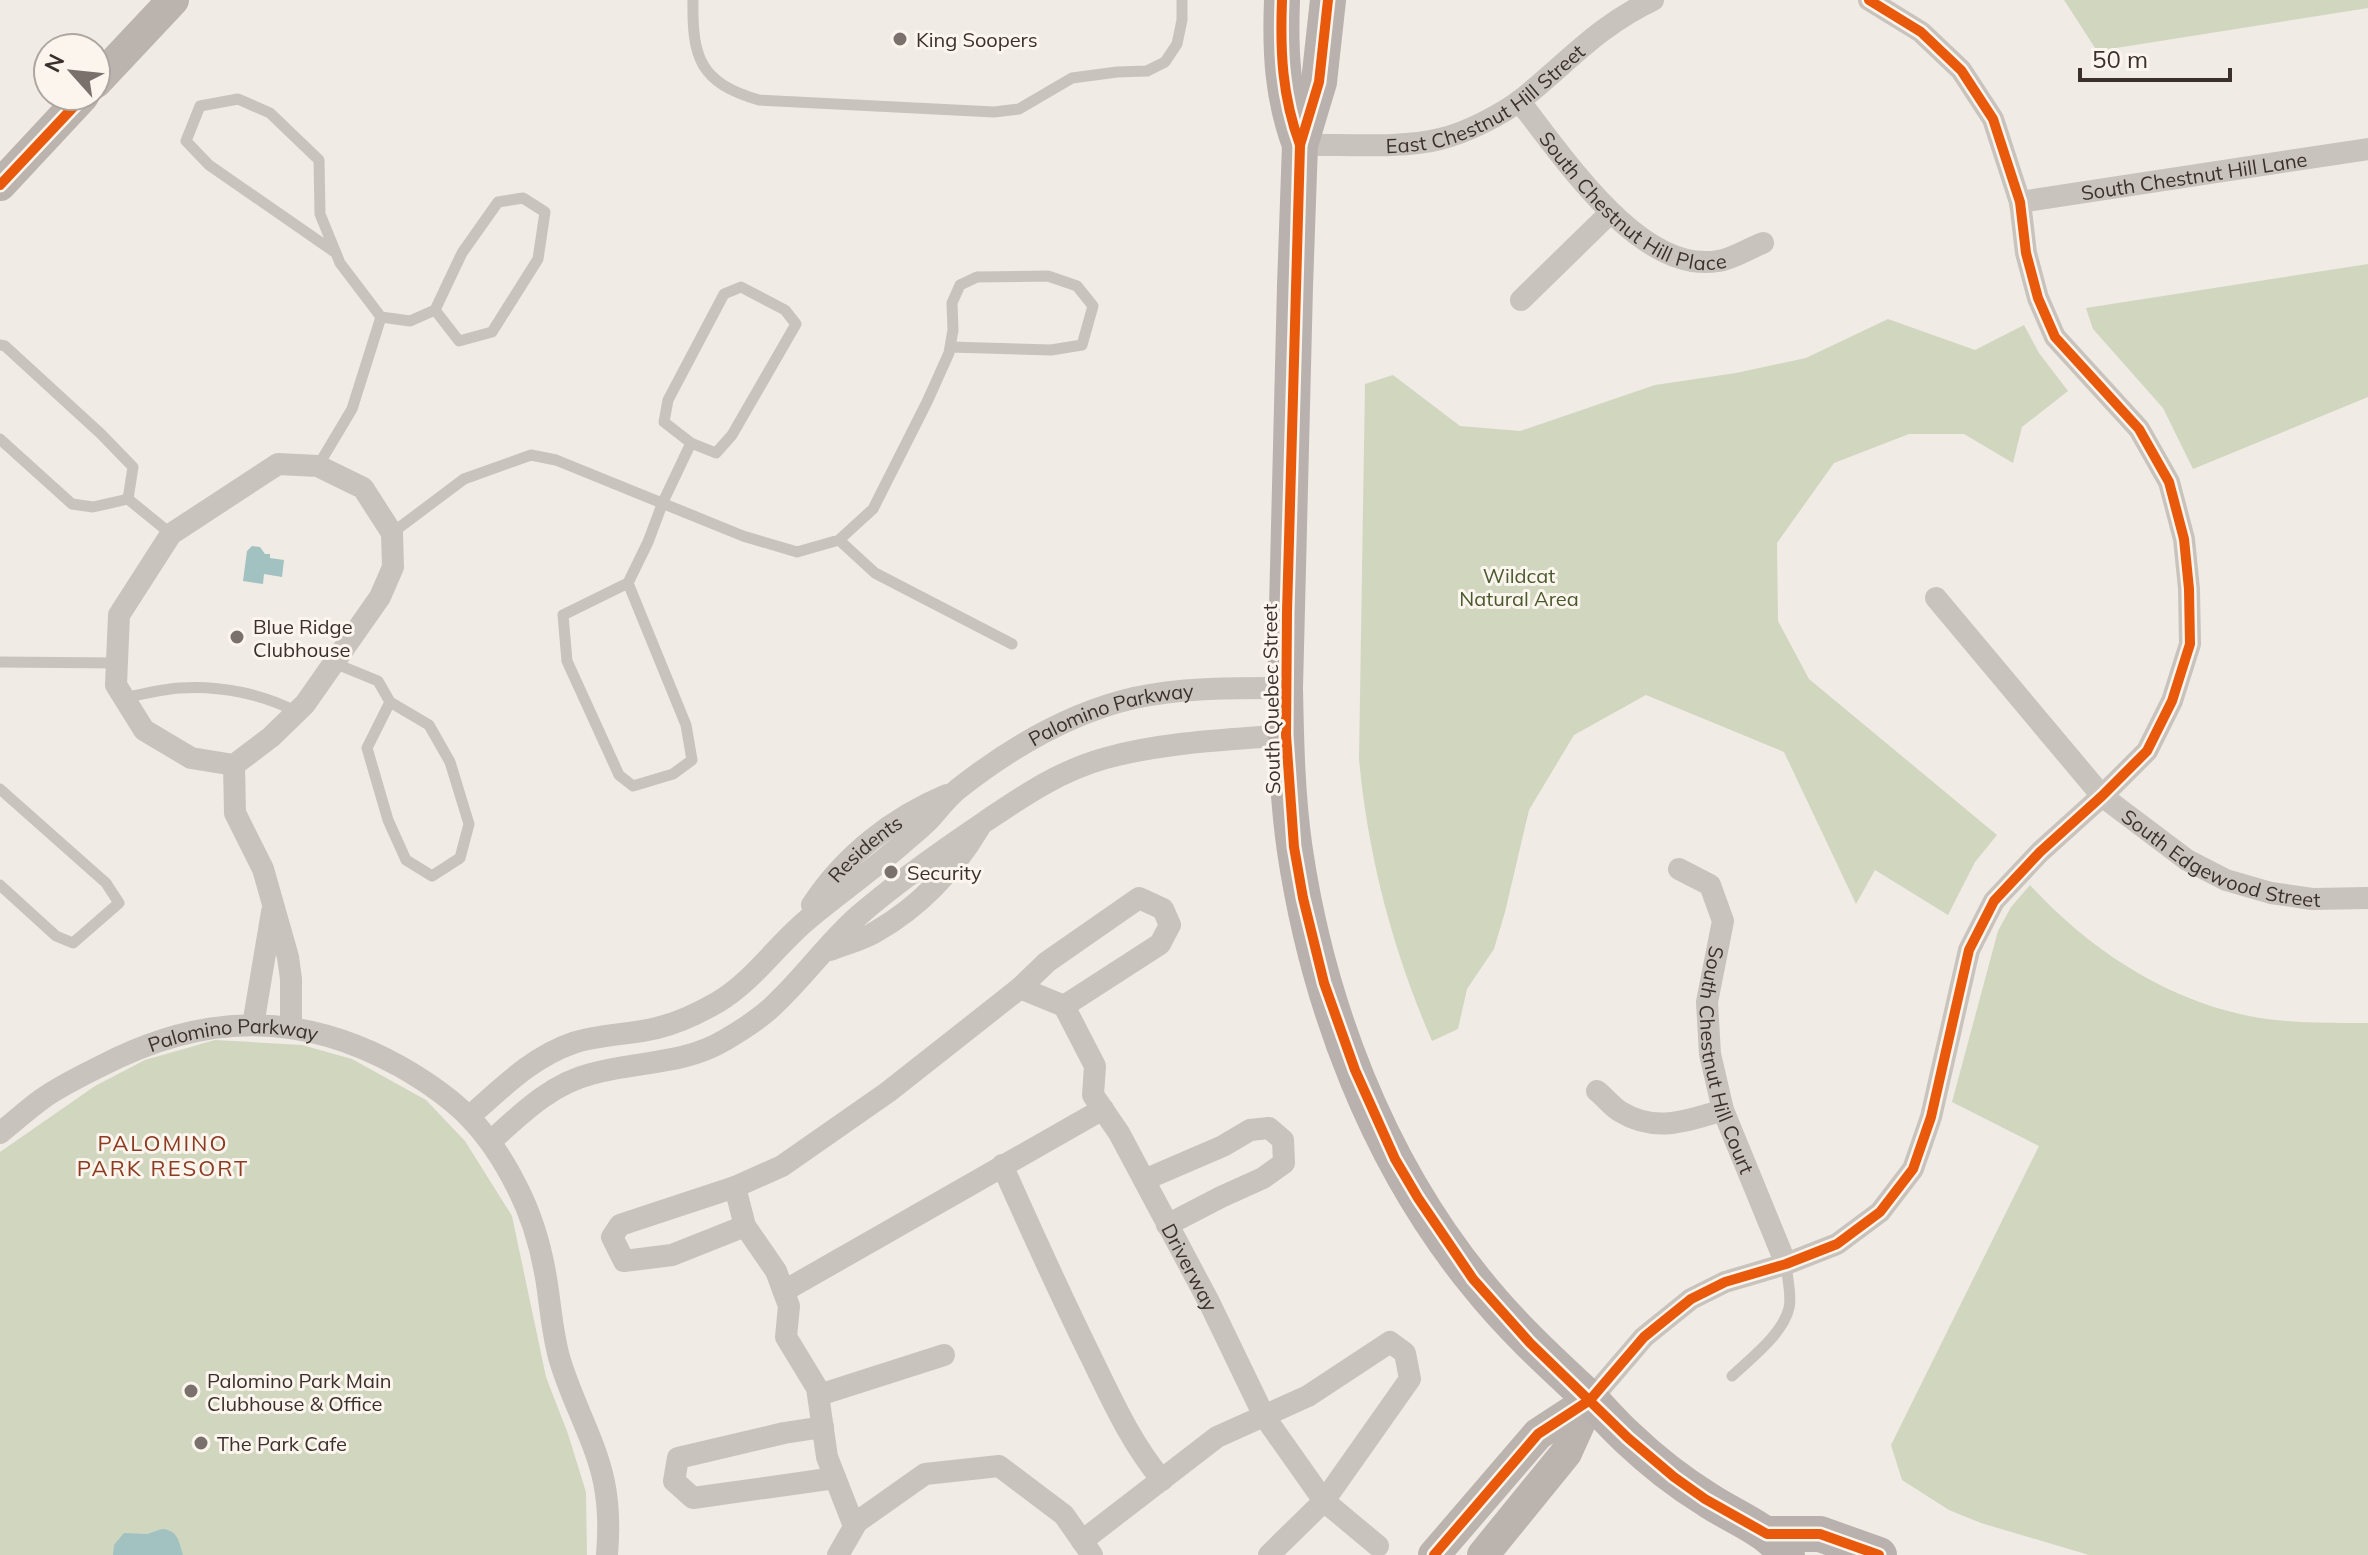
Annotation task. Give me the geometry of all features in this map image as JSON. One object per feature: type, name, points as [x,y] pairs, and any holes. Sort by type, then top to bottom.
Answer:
[{"type":"main road","name":"South Quebec Street","points":[[1282,0],[1284,93],[1300,145]]},
{"type":"main road","name":"South Quebec Street","points":[[1328,0],[1319,82],[1300,145],[1285,688],[1294,847],[1312,938],[1339,1029],[1373,1113],[1418,1198],[1473,1279],[1530,1343],[1628,1438],[1674,1477],[1777,1545],[1820,1534],[1879,1555]]},
{"type":"street","points":[[112,65],[173,0]]},
{"type":"street","name":"East Chestnut Hill Street","points":[[1300,145],[1439,140],[1470,129],[1519,101],[1596,34],[1626,13],[1653,0]]},
{"type":"street","points":[[1434,1555],[1538,1434],[1590,1400],[1644,1337],[1691,1299],[1725,1282],[1786,1264],[1837,1244],[1880,1212],[1913,1169],[1931,1117],[1969,950],[1994,901],[2040,852],[2147,751],[2172,701],[2190,644],[2184,539],[2169,482],[2139,429],[2055,337],[2038,298],[2026,253],[2020,202],[1993,119],[1961,70],[1921,32],[1869,0]]},
{"type":"street","name":"South Chestnut Hill Place","points":[[1519,101],[1610,213],[1646,243],[1684,261],[1718,261],[1763,243]]},
{"type":"street","points":[[0,185],[68,112]]},
{"type":"street","name":"South Chestnut Hill Lane","points":[[2020,202],[2368,149]]},
{"type":"street","points":[[1521,300],[1610,213]]},
{"type":"street","points":[[278,464],[318,466],[363,488],[392,533],[393,567],[380,597],[297,712],[271,737],[234,765],[191,758],[144,730],[116,685],[119,615],[171,534],[278,464]]},
{"type":"street","name":"South Edgewood Street","points":[[1936,598],[2102,796],[2187,860],[2226,880],[2271,893],[2312,899],[2368,898]]},
{"type":"street","name":"Palomino Parkway","points":[[470,1116],[526,1067],[549,1053],[575,1042],[659,1028],[719,1001],[742,985],[796,930],[898,848],[955,791],[1031,739],[1104,706],[1172,691],[1285,688]]},
{"type":"street","name":"Palomino Parkway","points":[[491,1141],[548,1093],[568,1082],[590,1074],[669,1062],[696,1054],[749,1025],[773,1007],[821,954],[876,933],[906,911],[940,881],[962,856],[982,824],[1054,777],[1105,758],[1161,747],[1286,735]]},
{"type":"street","points":[[234,765],[235,813],[263,869],[288,957],[291,1027]]},
{"type":"street","name":"South Chestnut Hill Court","points":[[1679,869],[1710,885],[1723,921],[1707,1002],[1710,1054],[1723,1110],[1786,1264]]},
{"type":"street","points":[[745,1226],[672,1255],[624,1261],[612,1237],[620,1225],[735,1187],[782,1166],[888,1092],[1020,988],[1047,962],[1139,898],[1163,909],[1170,925],[1160,944],[1064,1006],[1020,988]]},
{"type":"street","points":[[253,1025],[273,903]]},
{"type":"street","name":"Driverway","points":[[1064,1006],[1095,1066],[1093,1095],[1119,1133],[1264,1416],[1324,1501],[1378,1546]]},
{"type":"street","name":"Palomino Parkway","points":[[0,1133],[43,1098],[125,1053],[182,1032],[212,1027],[291,1027],[333,1038],[385,1058],[439,1091],[470,1116],[491,1141],[517,1185],[534,1223],[559,1359],[604,1482],[607,1555]]},
{"type":"street","points":[[1597,1091],[1621,1112],[1656,1125],[1691,1120],[1723,1110]]},
{"type":"street","points":[[784,1291],[1103,1109]]},
{"type":"street","points":[[1144,1180],[1223,1146],[1250,1130],[1269,1128],[1283,1140],[1284,1163],[1263,1178],[1167,1225]]},
{"type":"street","points":[[1002,1165],[1114,1404],[1142,1455],[1162,1480]]},
{"type":"street","points":[[735,1187],[745,1226],[776,1271],[784,1291],[789,1306],[786,1337],[817,1388],[827,1457],[854,1526]]},
{"type":"street","points":[[838,1555],[854,1526],[925,1474],[999,1466],[1064,1515],[1087,1548],[1162,1480],[1217,1437],[1308,1396],[1390,1342],[1405,1353],[1410,1379],[1324,1501],[1269,1555]]},
{"type":"street","points":[[819,1395],[944,1355]]},
{"type":"street","points":[[1483,1555],[1566,1453],[1590,1400]]},
{"type":"street","points":[[823,1427],[678,1458],[674,1481],[693,1498],[835,1478]]},
{"type":"lane","points":[[693,0],[694,37],[705,70],[720,85],[737,94],[759,100],[994,112],[1019,109],[1072,78],[1147,71],[1165,62],[1177,44],[1182,0]]},
{"type":"lane","points":[[336,253],[209,165],[186,141],[200,106],[238,99],[270,113],[319,160],[320,214],[336,253],[340,263],[381,317],[410,321],[435,310],[462,253],[498,202],[523,198],[545,212],[538,259],[492,332],[459,341],[435,310]]},
{"type":"lane","points":[[392,533],[464,479],[531,455],[556,460],[743,536],[797,552],[839,540],[873,509],[927,402],[950,347],[952,303],[960,285],[977,277],[1048,276],[1077,286],[1093,306],[1082,345],[1051,350],[950,347]]},
{"type":"lane","points":[[741,287],[785,310],[796,324],[732,435],[716,453],[691,443],[664,422],[668,400],[724,294],[741,287]]},
{"type":"lane","points":[[318,466],[352,409],[381,317]]},
{"type":"lane","points":[[0,345],[5,346],[133,467],[128,499]]},
{"type":"lane","points":[[0,439],[72,504],[93,507],[128,499]]},
{"type":"lane","points":[[628,583],[686,725],[692,760],[673,774],[633,786],[619,775],[567,661],[563,615],[628,583],[691,443]]},
{"type":"lane","points":[[128,499],[171,534]]},
{"type":"lane","points":[[839,540],[875,573],[1012,644]]},
{"type":"lane","points":[[0,662],[117,663]]},
{"type":"lane","points":[[334,663],[378,681],[390,702],[429,725],[450,762],[469,824],[460,858],[432,876],[406,860],[388,820],[367,748],[390,702]]},
{"type":"lane","points":[[124,698],[181,688],[226,690],[272,699],[297,712]]},
{"type":"lane","points":[[0,789],[106,883],[119,903],[73,943],[56,936],[0,885]]},
{"type":"lane","points":[[1732,1376],[1762,1350],[1784,1320],[1790,1306],[1786,1264]]},
{"type":"green space","points":[[2064,0],[2368,0],[2368,8],[2097,51]]},
{"type":"green space","points":[[2368,264],[2368,397],[2193,469],[2163,408],[2093,329],[2086,308]]},
{"type":"green space","name":"Wildcat Natural Area","points":[[1888,319],[1975,350],[2024,325],[2039,353],[2068,391],[2022,427],[2013,463],[1964,434],[1909,434],[1834,463],[1777,543],[1778,621],[1809,679],[1997,835],[1975,862],[1948,915],[1875,870],[1856,904],[1784,752],[1646,695],[1574,735],[1529,810],[1494,949],[1467,989],[1458,1029],[1432,1041],[1405,973],[1384,903],[1369,832],[1359,759],[1365,384],[1393,375],[1460,426],[1520,431],[1655,385],[1736,373],[1806,358]]},
{"type":"green space","points":[[2030,885],[2099,948],[2152,981],[2180,994],[2210,1006],[2272,1020],[2368,1023],[2368,1555],[2089,1555],[1981,1523],[1949,1510],[1902,1480],[1891,1445],[2039,1146],[1952,1102],[1998,931],[2011,907]]},
{"type":"green space","points":[[215,1040],[302,1045],[352,1059],[426,1100],[465,1141],[512,1216],[546,1377],[586,1492],[587,1555],[0,1555],[0,1152],[95,1086],[145,1060]]},
{"type":"water","points":[[252,546],[260,547],[265,554],[270,554],[270,558],[284,560],[282,577],[264,574],[263,584],[243,581],[247,551]]},
{"type":"water","points":[[162,1529],[175,1534],[183,1555],[113,1555],[114,1545],[124,1533],[147,1534]]},
{"type":"cycle path","points":[[1282,0],[1284,74],[1289,109],[1300,145]]},
{"type":"cycle path","points":[[1328,0],[1319,82],[1300,145],[1286,735],[1294,847],[1324,983],[1355,1070],[1395,1159],[1473,1279],[1530,1343],[1628,1438],[1705,1499],[1767,1534],[1820,1534],[1879,1555]]},
{"type":"cycle path","points":[[1434,1555],[1538,1434],[1590,1400],[1644,1337],[1691,1299],[1725,1282],[1786,1264],[1837,1244],[1880,1212],[1913,1169],[1931,1117],[1969,950],[1994,901],[2040,852],[2147,751],[2172,701],[2190,644],[2184,539],[2169,482],[2139,429],[2055,337],[2038,298],[2026,253],[2020,202],[1993,119],[1961,70],[1921,32],[1869,0]]},
{"type":"cycle path","points":[[0,185],[69,112]]},
{"type":"place","name":"King Soopers","points":[[900,39]]},
{"type":"place","name":"Blue Ridge Clubhouse","points":[[237,637]]},
{"type":"place","name":"Security","points":[[891,872]]},
{"type":"place","name":"Palomino Park Main Clubhouse & Office","points":[[191,1391]]},
{"type":"place","name":"The Park Cafe","points":[[201,1443]]},
{"type":"district","name":"PALOMINO PARK RESORT","points":[[163,1156]]}]
